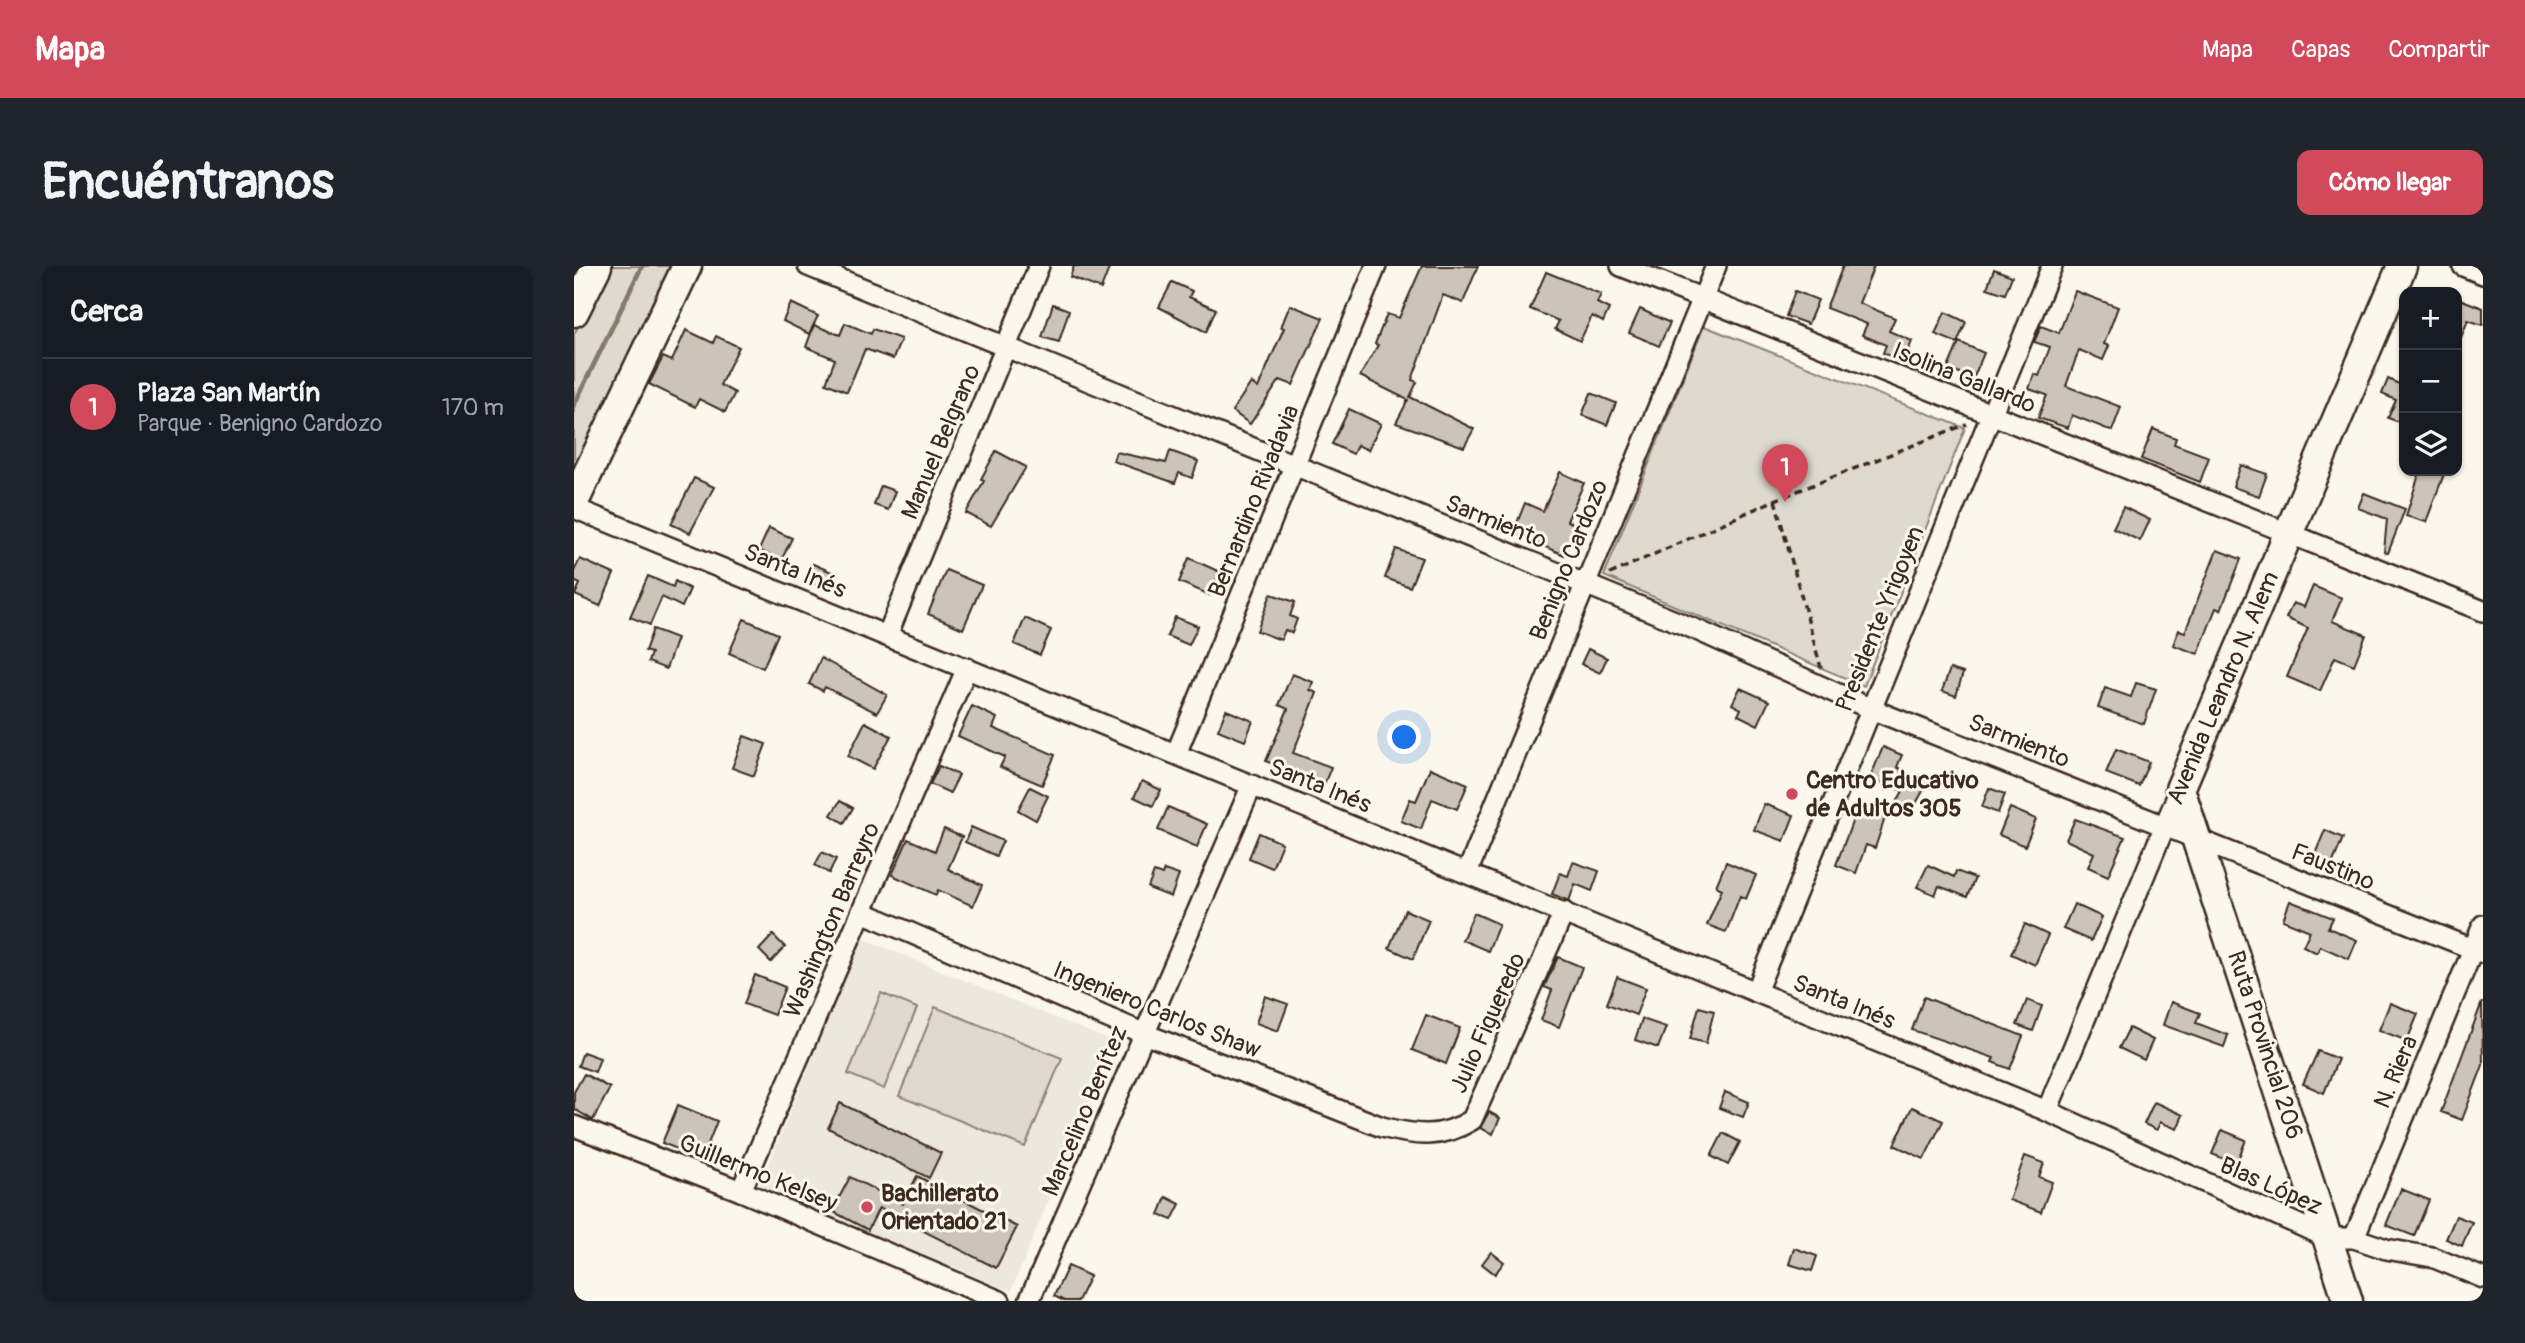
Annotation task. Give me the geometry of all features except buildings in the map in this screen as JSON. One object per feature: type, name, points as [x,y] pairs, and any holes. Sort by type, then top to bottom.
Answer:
[{"type":"main road","points":[[574,312],[597,266]]},
{"type":"main road","points":[[574,505],[687,266]]},
{"type":"main road","name":"Avenida Leandro N. Alem","points":[[2180,789],[2402,266]]},
{"type":"main road","name":"Ruta Provincial 206","points":[[2180,789],[2341,1238],[2348,1301]]},
{"type":"street","name":"Sarmiento","points":[[808,266],[1697,630],[1871,709],[2165,826]]},
{"type":"street","name":"Manuel Belgrano","points":[[887,636],[1039,266]]},
{"type":"street","name":"Bernardino Rivadavia","points":[[1176,754],[1376,266]]},
{"type":"street","name":"Isolina Gallardo","points":[[1622,266],[2483,611]]},
{"type":"street","name":"Benigno Cardozo","points":[[1467,873],[1716,266]]},
{"type":"street","name":"Presidente Yrigoyen","points":[[1756,992],[2052,266]]},
{"type":"street","points":[[2463,266],[2483,274]]},
{"type":"street","name":"Santa Inés","points":[[574,505],[2047,1111]]},
{"type":"street","name":"Washington Barreyro","points":[[741,1191],[967,668]]},
{"type":"street","name":"Marcelino Benítez","points":[[1029,1301],[1252,785]]},
{"type":"street","name":"Avenida Leandro N. Alem","points":[[2047,1111],[2180,789]]},
{"type":"street","name":"Faustino","points":[[2165,826],[2478,951]]},
{"type":"street","name":"Ingeniero Carlos Shaw","points":[[862,912],[1144,1034],[1382,1127],[1413,1135],[1439,1135]]},
{"type":"street","name":"Julio Figueredo","points":[[1439,1135],[1472,1120],[1564,912]]},
{"type":"street","name":"N. Riera","points":[[2341,1238],[2478,951],[2483,925]]},
{"type":"street","name":"Blas López","points":[[2047,1111],[2341,1238],[2432,1257],[2483,1278]]},
{"type":"street","name":"Guillermo Kelsey","points":[[574,1126],[741,1191],[1000,1301]]},
{"type":"path","points":[[1586,585],[1775,500],[1989,415]]},
{"type":"path","points":[[1775,500],[1827,690]]},
{"type":"shaded area","points":[[608,266],[676,266],[580,462],[574,467],[574,334]]},
{"type":"shaded area","points":[[1704,326],[1965,428],[1864,686],[1604,576]]},
{"type":"shaded area","points":[[862,938],[1114,1042],[1011,1291],[759,1188]]},
{"type":"shaded area","points":[[881,993],[917,1008],[884,1089],[848,1074]]},
{"type":"shaded area","points":[[935,1007],[1062,1058],[1025,1147],[899,1096]]},
{"type":"waterway","points":[[574,405],[642,266]]},
{"type":"place","name":"Plaza San Martín","points":[[1785,502]]},
{"type":"place","name":"Centro Educativo de Adultos 305","points":[[1792,794]]},
{"type":"place","name":"Bachillerato Orientado 21","points":[[867,1207]]}]
